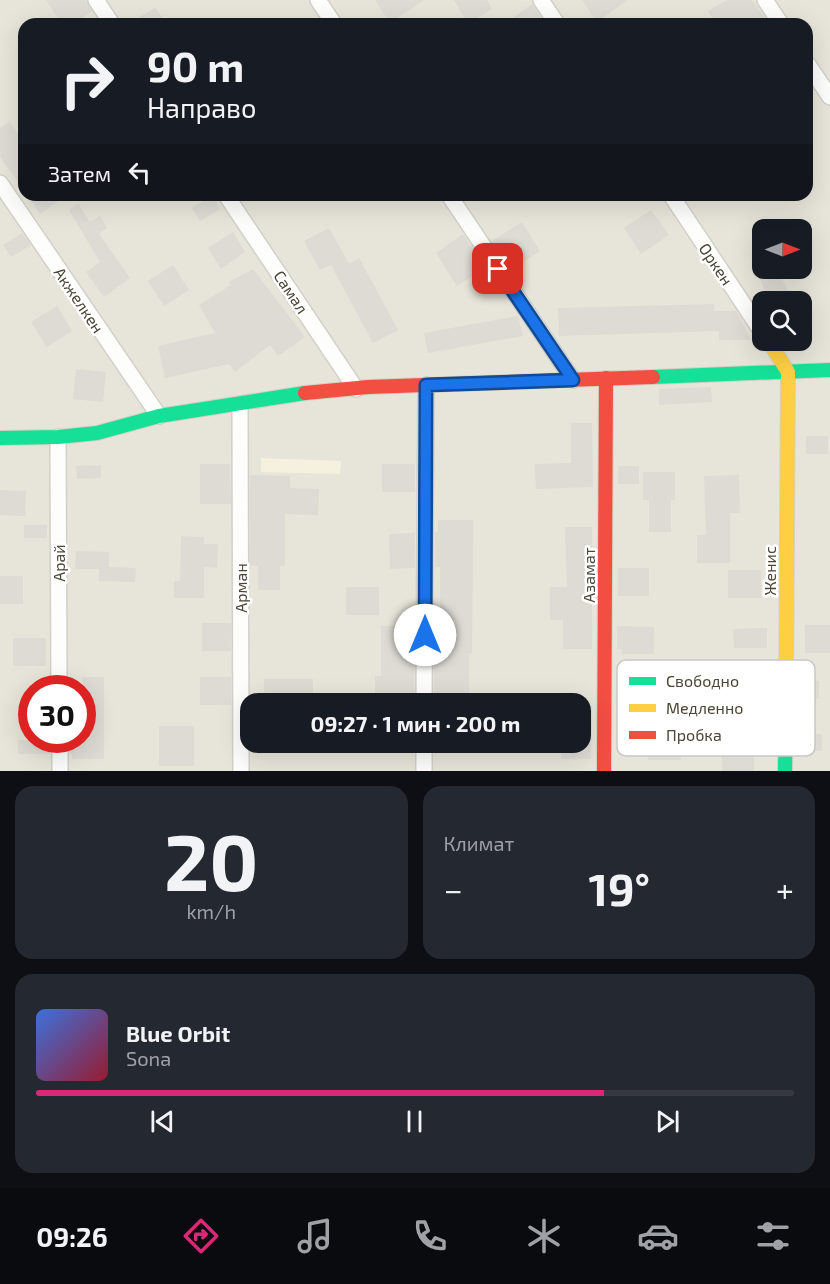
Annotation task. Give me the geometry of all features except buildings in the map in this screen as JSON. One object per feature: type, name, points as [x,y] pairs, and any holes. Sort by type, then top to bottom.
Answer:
[{"type":"street","points":[[96,0],[108,18]]},
{"type":"street","points":[[318,0],[330,18]]},
{"type":"street","points":[[541,0],[553,18]]},
{"type":"street","points":[[765,0],[777,18]]},
{"type":"street","points":[[813,72],[830,97]]},
{"type":"street","name":"Акжелкен","points":[[0,183],[159,416]]},
{"type":"street","name":"Самал","points":[[230,201],[356,388]]},
{"type":"street","points":[[453,201],[573,380]]},
{"type":"street","name":"Оркен","points":[[675,201],[752,317]]},
{"type":"street","points":[[775,351],[788,372]]},
{"type":"street","points":[[0,438],[58,437],[97,433],[159,416],[240,405],[296,394],[356,388],[830,370]]},
{"type":"street","name":"Женис","points":[[786,660],[788,372]]},
{"type":"street","name":"Азамат","points":[[604,771],[606,378]]},
{"type":"street","points":[[424,693],[426,385]]},
{"type":"street","name":"Арман","points":[[240,405],[241,771]]},
{"type":"street","name":"Арай","points":[[58,437],[59,675]]},
{"type":"street","points":[[60,753],[60,771]]},
{"type":"street","points":[[424,753],[424,771]]},
{"type":"street","name":"Женис","points":[[785,756],[785,771]]},
{"type":"shaded area","points":[[0,0],[830,0],[830,771],[0,771]]},
{"type":"shaded area","points":[[261,458],[341,461],[340,474],[261,472]]},
{"type":"traffic: fast","points":[[653,377],[830,370]]},
{"type":"traffic: fast","points":[[0,438],[58,437],[97,433],[159,416],[305,393]]},
{"type":"traffic: fast","points":[[785,756],[785,771]]},
{"type":"traffic: slow","points":[[775,351],[788,372],[786,660]]},
{"type":"traffic: jam","points":[[305,393],[368,387],[653,377]]},
{"type":"traffic: jam","points":[[604,771],[606,378]]},
{"type":"route","points":[[425,635],[426,385],[573,380],[498,269]]}]
